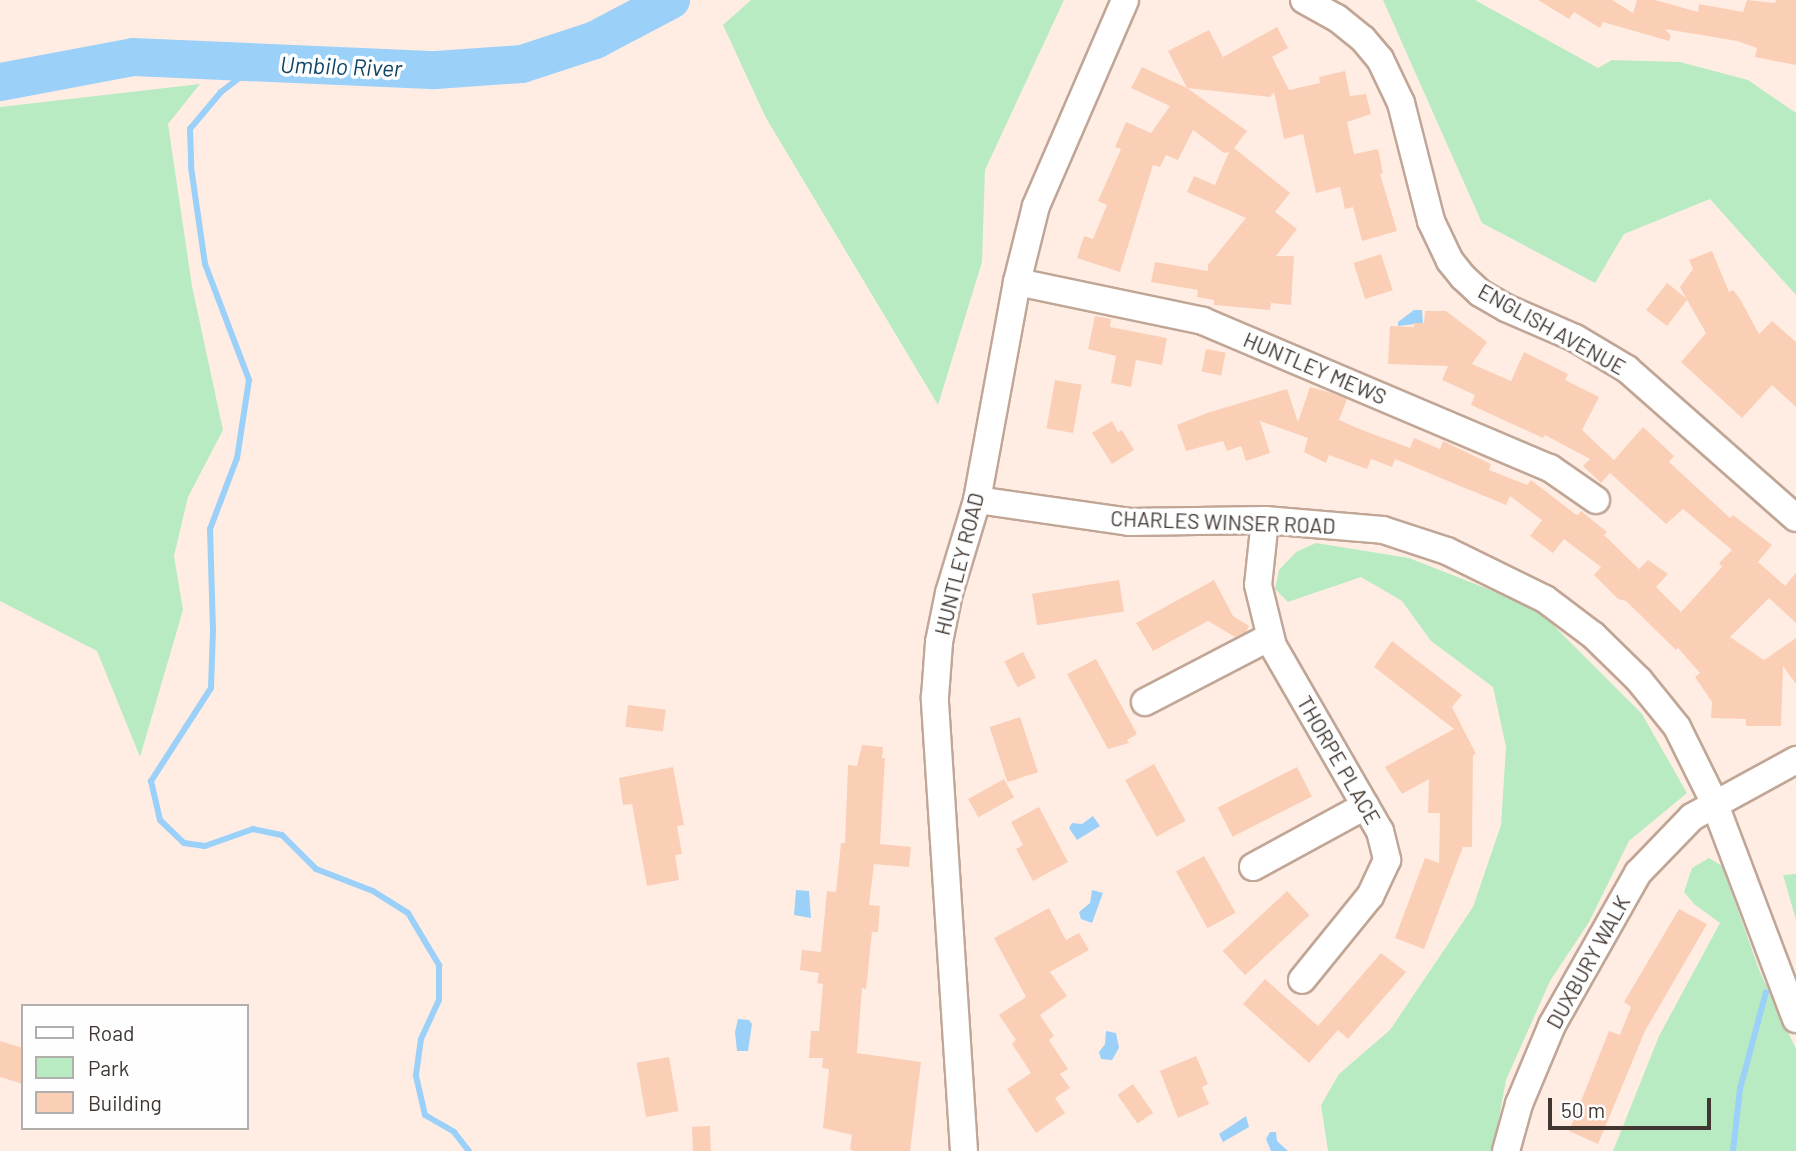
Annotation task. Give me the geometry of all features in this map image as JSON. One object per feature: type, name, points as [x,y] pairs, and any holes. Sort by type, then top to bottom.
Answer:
[{"type":"street","name":"HUNTLEY ROAD","points":[[964,1151],[935,697],[939,642],[949,593],[976,500],[1017,282],[1040,195],[1125,0]]},
{"type":"street","name":"ENGLISH AVENUE","points":[[1304,0],[1337,18],[1363,39],[1387,69],[1401,103],[1431,220],[1450,261],[1463,277],[1480,293],[1506,308],[1575,338],[1627,369],[1796,518]]},
{"type":"street","name":"HUNTLEY MEWS","points":[[1017,282],[1203,321],[1550,468],[1596,500]]},
{"type":"street","name":"CHARLES WINSER ROAD","points":[[976,500],[1129,522],[1265,520],[1383,530],[1447,551],[1545,599],[1593,635],[1639,680],[1677,727],[1714,802],[1796,1018]]},
{"type":"street","name":"THORPE PLACE","points":[[1265,520],[1258,584],[1270,637],[1385,844],[1387,860],[1370,895],[1302,981]]},
{"type":"street","points":[[1146,702],[1270,637]]},
{"type":"street","points":[[1714,802],[1796,760]]},
{"type":"street","name":"DUXBURY WALK","points":[[1506,1151],[1519,1104],[1552,1025],[1603,931],[1638,873],[1670,837],[1714,802]]},
{"type":"street","points":[[1253,867],[1365,806]]},
{"type":"green space","points":[[751,0],[1064,0],[985,170],[982,262],[938,405],[766,118],[723,25]]},
{"type":"green space","points":[[1383,0],[1475,0],[1598,68],[1612,60],[1680,62],[1748,80],[1796,113],[1796,295],[1710,199],[1624,234],[1595,283],[1482,223]]},
{"type":"green space","points":[[200,84],[168,124],[192,286],[223,430],[188,497],[174,556],[183,610],[140,757],[97,651],[0,601],[0,107]]},
{"type":"green space","points":[[1316,543],[1409,558],[1536,608],[1642,714],[1687,793],[1629,841],[1589,922],[1550,981],[1506,1080],[1493,1151],[1328,1151],[1321,1105],[1339,1074],[1390,1030],[1473,907],[1501,825],[1506,747],[1493,687],[1431,641],[1402,601],[1361,577],[1288,602],[1275,589],[1279,570],[1296,552]]},
{"type":"green space","points":[[1709,858],[1722,866],[1760,972],[1796,1049],[1796,1151],[1613,1151],[1659,1036],[1720,923],[1694,904],[1684,892],[1692,868]]},
{"type":"green space","points":[[1796,874],[1796,920],[1783,875]]},
{"type":"water","points":[[1414,310],[1422,310],[1423,323],[1398,326],[1398,322]]},
{"type":"water","points":[[1093,816],[1100,826],[1077,840],[1069,828],[1072,823],[1082,824]]},
{"type":"water","points":[[796,890],[809,891],[811,918],[794,915]]},
{"type":"water","points":[[1092,890],[1103,893],[1092,923],[1081,919],[1079,912],[1090,903]]},
{"type":"water","points":[[738,1019],[749,1020],[752,1024],[748,1051],[737,1051],[735,1032]]},
{"type":"water","points":[[1106,1031],[1116,1033],[1119,1048],[1112,1060],[1101,1059],[1099,1052],[1105,1044]]},
{"type":"water","points":[[1246,1116],[1249,1127],[1223,1142],[1219,1134]]},
{"type":"water","points":[[1270,1132],[1276,1132],[1277,1141],[1288,1151],[1271,1151],[1266,1139]]},
{"type":"building","points":[[1538,0],[1612,0],[1633,13],[1637,0],[1655,0],[1698,12],[1699,4],[1743,12],[1747,0],[1775,3],[1776,0],[1796,0],[1796,65],[1755,57],[1757,48],[1737,41],[1665,29],[1671,36],[1669,41],[1603,22],[1600,28],[1574,12],[1569,19]]},
{"type":"building","points":[[1277,27],[1288,48],[1272,57],[1289,90],[1320,83],[1319,77],[1345,71],[1350,96],[1366,94],[1371,114],[1347,122],[1354,154],[1378,149],[1383,173],[1380,174],[1397,231],[1362,241],[1353,207],[1345,209],[1340,187],[1316,193],[1303,134],[1284,139],[1274,92],[1270,97],[1187,88],[1168,51],[1209,30],[1223,57]]},
{"type":"building","points":[[1142,67],[1187,88],[1247,131],[1234,148],[1290,193],[1275,212],[1297,229],[1276,256],[1294,256],[1291,305],[1271,303],[1270,310],[1214,305],[1214,300],[1197,297],[1198,290],[1151,282],[1155,262],[1208,271],[1208,265],[1246,218],[1187,192],[1194,176],[1215,185],[1229,152],[1224,153],[1193,130],[1178,160],[1166,155],[1160,167],[1153,165],[1120,272],[1077,258],[1084,236],[1093,239],[1107,205],[1098,201],[1121,149],[1115,147],[1126,122],[1151,133],[1170,106],[1131,88]]},
{"type":"building","points":[[1712,251],[1729,292],[1733,290],[1740,299],[1759,334],[1772,321],[1796,342],[1796,407],[1772,385],[1742,418],[1681,362],[1706,333],[1687,300],[1667,326],[1646,310],[1667,283],[1686,298],[1680,287],[1693,269],[1689,260]]},
{"type":"building","points":[[1381,254],[1393,290],[1365,299],[1353,263]]},
{"type":"building","points":[[1425,311],[1446,311],[1487,342],[1472,364],[1511,381],[1524,352],[1568,374],[1565,380],[1599,397],[1582,430],[1614,460],[1643,427],[1674,456],[1669,462],[1730,518],[1733,515],[1772,545],[1758,562],[1785,586],[1796,573],[1796,623],[1769,598],[1730,637],[1764,660],[1796,638],[1796,684],[1783,666],[1781,726],[1746,726],[1746,719],[1711,718],[1712,702],[1695,677],[1700,673],[1678,648],[1676,650],[1626,601],[1618,599],[1594,575],[1601,567],[1564,539],[1553,553],[1530,536],[1542,520],[1510,496],[1506,505],[1395,459],[1392,467],[1371,459],[1367,469],[1329,455],[1326,463],[1304,452],[1308,438],[1260,421],[1270,453],[1246,461],[1241,446],[1227,451],[1223,441],[1186,451],[1177,425],[1207,413],[1287,389],[1298,422],[1310,387],[1332,393],[1347,399],[1339,420],[1410,448],[1414,438],[1440,449],[1443,441],[1491,464],[1489,470],[1527,485],[1531,480],[1575,514],[1578,515],[1581,511],[1607,532],[1604,535],[1639,569],[1648,560],[1668,574],[1656,587],[1681,612],[1722,567],[1719,563],[1732,550],[1683,509],[1666,524],[1610,473],[1601,483],[1583,466],[1590,459],[1545,435],[1543,438],[1471,405],[1475,395],[1442,380],[1448,366],[1388,364],[1390,326],[1414,327],[1414,323],[1424,323]]},
{"type":"building","points":[[1095,316],[1111,319],[1110,327],[1167,338],[1162,365],[1136,360],[1131,387],[1111,383],[1116,356],[1088,349]]},
{"type":"building","points":[[1206,349],[1226,353],[1221,375],[1202,372]]},
{"type":"building","points":[[1055,380],[1082,385],[1073,433],[1046,428]]},
{"type":"building","points":[[1112,421],[1118,432],[1122,430],[1134,450],[1112,464],[1092,433]]},
{"type":"building","points":[[1119,580],[1124,612],[1037,625],[1032,594]]},
{"type":"building","points":[[1214,580],[1233,616],[1249,626],[1246,632],[1235,637],[1208,621],[1153,651],[1136,623]]},
{"type":"building","points":[[1392,641],[1462,695],[1452,707],[1476,754],[1473,755],[1472,847],[1463,847],[1424,949],[1395,938],[1425,858],[1439,863],[1440,813],[1428,813],[1429,779],[1402,794],[1385,767],[1454,729],[1374,667]]},
{"type":"building","points":[[1023,652],[1036,678],[1017,687],[1004,662]]},
{"type":"building","points":[[1096,659],[1137,734],[1127,740],[1129,743],[1108,749],[1067,674]]},
{"type":"building","points":[[628,705],[666,710],[663,731],[625,727]]},
{"type":"building","points":[[1020,717],[1038,772],[1007,782],[990,727]]},
{"type":"building","points":[[862,745],[883,747],[882,758],[885,758],[880,844],[911,847],[909,867],[874,864],[869,905],[880,906],[878,932],[872,932],[866,989],[862,988],[857,1053],[921,1062],[910,1151],[853,1151],[850,1149],[852,1135],[823,1128],[829,1069],[822,1068],[823,1058],[809,1058],[811,1031],[819,1031],[823,984],[817,983],[819,973],[800,970],[802,950],[821,952],[827,891],[836,892],[841,843],[845,843],[848,765],[857,766]]},
{"type":"building","points":[[1154,764],[1186,821],[1157,837],[1125,780]]},
{"type":"building","points":[[673,767],[684,825],[677,826],[682,854],[675,855],[679,880],[647,886],[632,804],[623,805],[619,778]]},
{"type":"building","points":[[1297,767],[1312,796],[1233,837],[1218,807]]},
{"type":"building","points":[[1004,779],[1014,797],[978,817],[968,799]]},
{"type":"building","points":[[1039,807],[1068,862],[1033,881],[1016,849],[1023,845],[1011,822]]},
{"type":"building","points":[[1204,856],[1236,913],[1208,928],[1176,872]]},
{"type":"building","points":[[1287,891],[1310,915],[1245,975],[1223,951]]},
{"type":"building","points":[[1049,908],[1066,940],[1079,933],[1089,950],[1050,972],[1067,996],[1040,1015],[1054,1036],[1049,1040],[1068,1069],[1060,1074],[1070,1088],[1055,1098],[1065,1113],[1036,1133],[1007,1089],[1031,1073],[1012,1044],[1016,1040],[999,1015],[1026,997],[994,938]]},
{"type":"building","points":[[1679,909],[1707,924],[1645,1031],[1598,1144],[1569,1131],[1609,1031],[1620,1035],[1631,1007],[1624,1002]]},
{"type":"building","points":[[1381,953],[1406,972],[1348,1039],[1338,1030],[1309,1063],[1243,1004],[1265,979],[1318,1026]]},
{"type":"building","points":[[0,1041],[21,1047],[21,1083],[0,1077]]},
{"type":"building","points":[[1196,1056],[1208,1084],[1202,1087],[1209,1104],[1178,1118],[1160,1071]]},
{"type":"building","points":[[669,1057],[679,1111],[646,1117],[637,1063]]},
{"type":"building","points":[[1133,1084],[1153,1113],[1138,1124],[1117,1095]]},
{"type":"building","points":[[710,1126],[711,1151],[693,1151],[692,1127]]},
{"type":"waterway","name":"Umbilo River","points":[[0,82],[133,57],[436,70],[522,64],[595,40],[671,0]]},
{"type":"waterway","points":[[259,63],[221,92],[190,129],[191,167],[205,264],[249,380],[237,458],[210,529],[213,630],[211,688],[151,781],[160,820],[184,843],[205,846],[253,829],[282,835],[316,869],[373,891],[408,913],[439,965],[439,1000],[421,1039],[416,1076],[425,1115],[454,1132],[469,1151]]},
{"type":"waterway","points":[[1733,1151],[1740,1089],[1766,992]]}]
